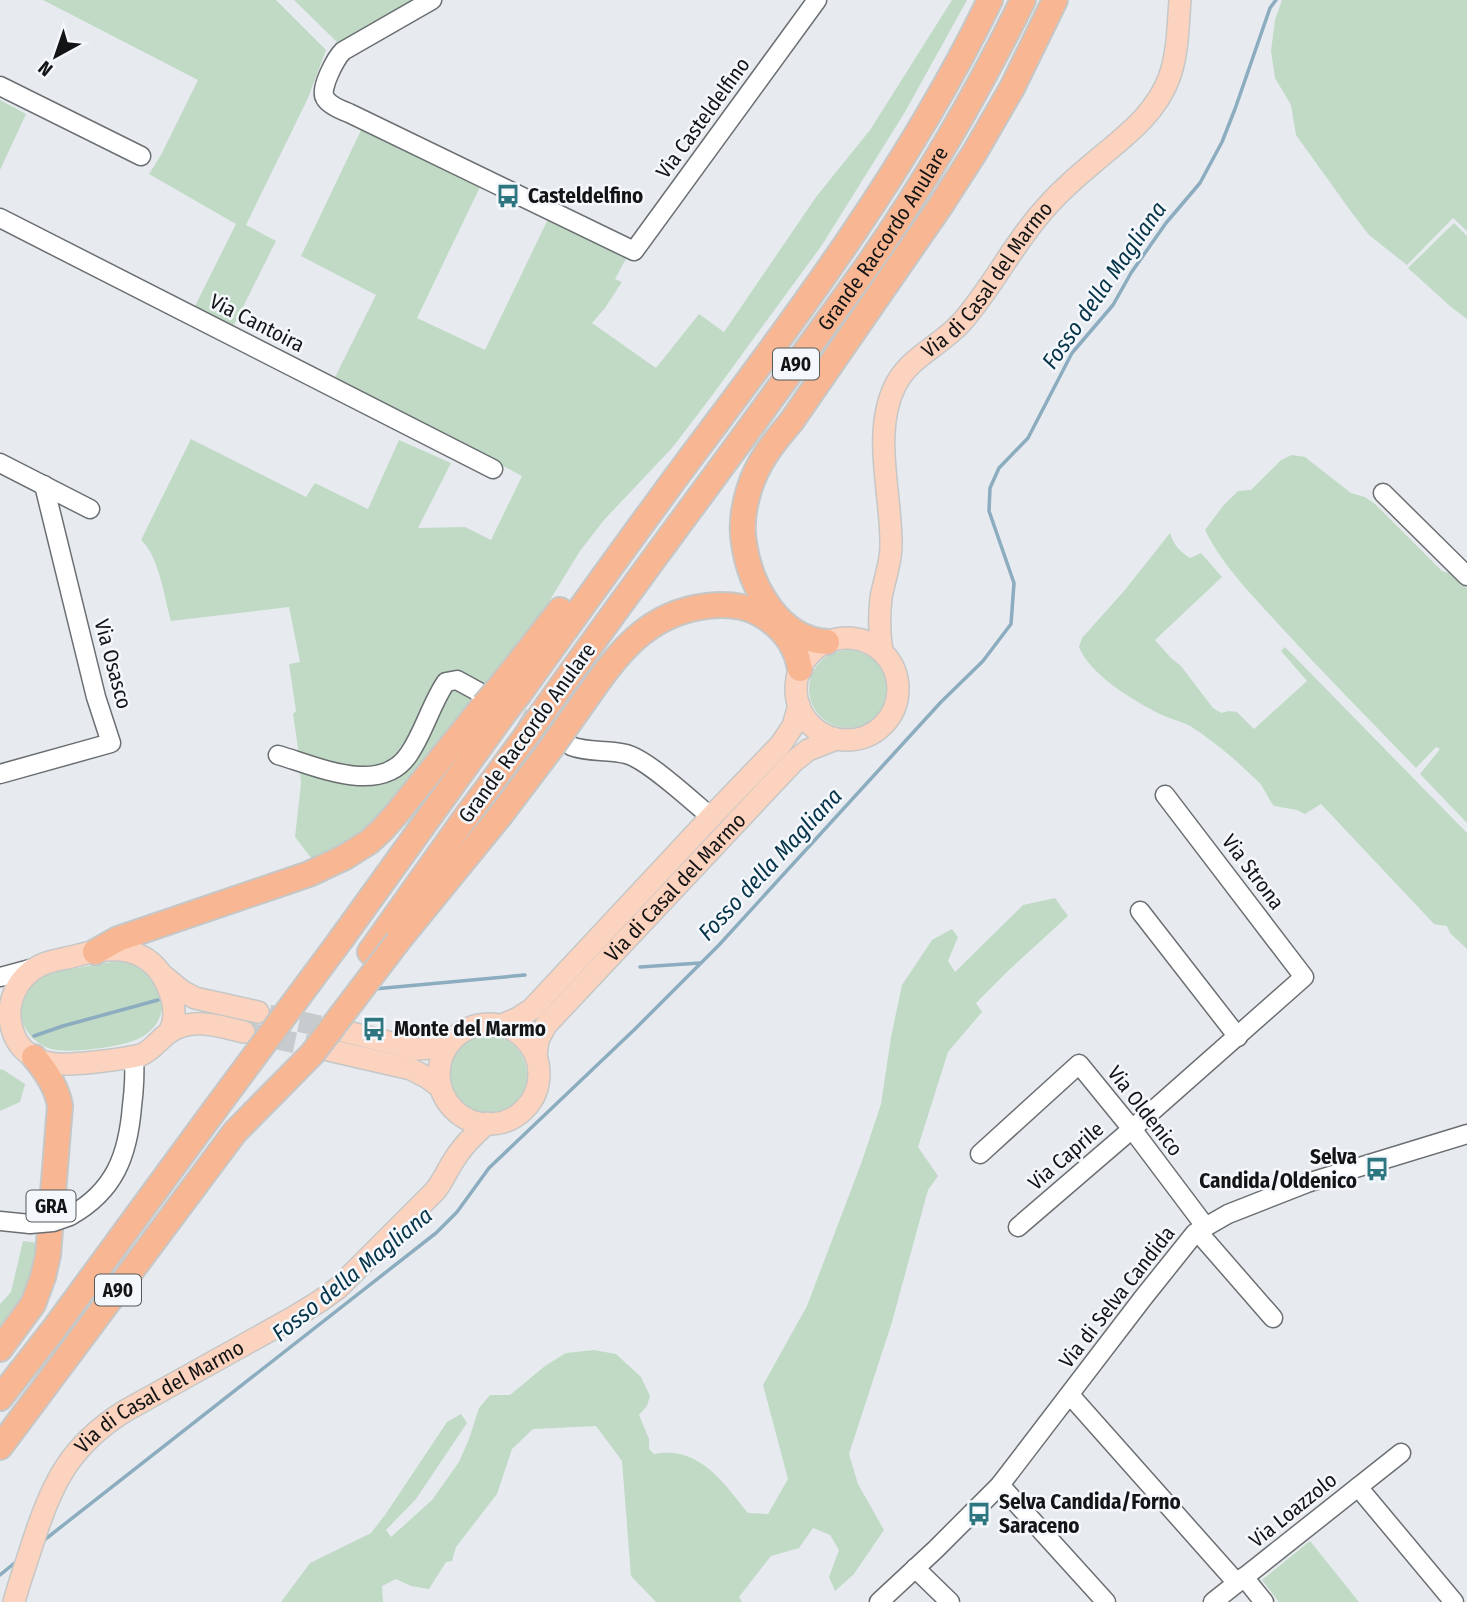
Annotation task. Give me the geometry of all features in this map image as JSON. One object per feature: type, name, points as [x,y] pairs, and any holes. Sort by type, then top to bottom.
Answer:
[{"type":"highway","name":"Grande Raccordo Anulare","points":[[0,1398],[54,1329],[342,937],[497,698],[689,461],[825,275],[890,178],[940,96],[990,0]]},
{"type":"highway","name":"Grande Raccordo Anulare","points":[[0,1447],[370,952],[868,264],[952,133],[985,76],[1023,0]]},
{"type":"highway","points":[[827,642],[810,640],[789,628],[767,603],[755,580],[746,555],[743,532],[745,509],[753,478],[774,442],[791,422],[975,152],[1012,88],[1055,0]]},
{"type":"highway","points":[[235,1132],[312,1054],[398,941],[499,817],[561,747],[571,720],[626,647],[652,625],[692,608],[723,604],[747,608],[761,615],[788,637],[800,668]]},
{"type":"highway","points":[[95,952],[118,939],[309,874],[353,853],[387,825],[497,698]]},
{"type":"highway","name":"GRA","points":[[0,1349],[37,1298],[48,1255],[60,1106],[49,1077],[25,1050]]},
{"type":"main road","name":"Via di Casal del Marmo","points":[[882,650],[878,629],[891,545],[884,429],[887,407],[897,382],[912,363],[950,334],[968,314],[1023,236],[1048,206],[1078,176],[1128,134],[1154,106],[1172,69],[1180,0]]},
{"type":"main road","name":"Via di Casal del Marmo","points":[[853,638],[869,620],[881,596]]},
{"type":"main road","points":[[853,638],[869,642],[882,650],[898,679],[898,696],[893,712],[883,726],[869,735],[853,740],[836,739],[820,732],[807,720],[799,705],[797,681],[800,668],[811,653],[827,642],[853,638]]},
{"type":"main road","name":"Via di Casal del Marmo","points":[[502,1026],[532,1009],[787,737],[799,705]]},
{"type":"main road","name":"Via di Casal del Marmo","points":[[536,1056],[538,1040],[547,1026],[793,762],[808,750],[836,739]]},
{"type":"main road","points":[[244,1032],[199,1023],[170,1031],[151,1049],[134,1056],[51,1064],[25,1050],[11,1023],[11,1001],[20,983],[37,967],[49,962],[115,950],[136,953],[151,962],[163,976],[195,998],[258,1012]]},
{"type":"main road","points":[[163,976],[174,1004],[174,1020],[170,1031]]},
{"type":"main road","points":[[474,1026],[502,1026],[522,1038],[536,1056],[540,1074],[532,1100],[520,1113],[505,1121],[476,1122],[455,1111],[440,1087],[440,1062],[447,1047],[458,1034],[474,1026]]},
{"type":"main road","points":[[339,1030],[416,1048],[434,1048],[452,1040]]},
{"type":"main road","points":[[324,1049],[411,1069],[440,1087]]},
{"type":"main road","points":[[455,1111],[455,1157]]},
{"type":"main road","name":"Via di Casal del Marmo","points":[[14,1600],[51,1492],[66,1465],[98,1430],[125,1411],[328,1296],[435,1191],[455,1157],[488,1123]]},
{"type":"street","name":"Via Casteldelfino","points":[[432,0],[343,51],[334,64],[323,93],[327,101],[634,251],[817,0]]},
{"type":"street","points":[[0,86],[141,156]]},
{"type":"street","name":"Via Cantoira","points":[[0,218],[493,468]]},
{"type":"street","points":[[0,463],[90,509]]},
{"type":"street","name":"Via Osasco","points":[[0,775],[111,743],[96,697],[44,485]]},
{"type":"street","points":[[1383,493],[1467,576]]},
{"type":"street","points":[[278,755],[350,775],[384,774],[402,763],[410,753],[446,682],[457,680],[497,698]]},
{"type":"street","points":[[561,747],[618,752],[632,756],[648,765],[711,817]]},
{"type":"street","name":"Via Strona","points":[[1166,795],[1304,977]]},
{"type":"street","points":[[1140,911],[1238,1037]]},
{"type":"street","points":[[0,977],[37,967]]},
{"type":"street","name":"Via Caprile","points":[[1018,1227],[1304,977]]},
{"type":"street","points":[[0,1019],[25,1050]]},
{"type":"street","points":[[0,1220],[30,1224],[52,1222],[70,1216],[101,1194],[119,1166],[129,1136],[135,1077],[134,1056]]},
{"type":"street","name":"Via Oldenico","points":[[980,1154],[1079,1064],[1132,1129],[1202,1229],[1273,1318]]},
{"type":"street","name":"Via di Selva Candida","points":[[879,1602],[1000,1485],[1188,1242],[1202,1229],[1228,1214],[1307,1183],[1467,1134]]},
{"type":"street","points":[[1070,1395],[1264,1602]]},
{"type":"street","name":"Via Loazzolo","points":[[1213,1602],[1401,1453]]},
{"type":"street","points":[[1000,1485],[1106,1602]]},
{"type":"street","points":[[1358,1487],[1454,1602]]},
{"type":"street","points":[[915,1567],[950,1602]]},
{"type":"green space","points":[[43,0],[276,0],[326,50],[308,98],[246,225],[276,241],[232,329],[194,308],[236,224],[149,174],[198,80]]},
{"type":"green space","points":[[294,0],[416,0],[338,43]]},
{"type":"green space","points":[[952,0],[967,0],[905,112],[822,245],[708,401],[672,448],[604,520],[580,551],[540,621],[390,808],[366,830],[315,863],[295,837],[301,783],[293,714],[296,711],[289,664],[300,662],[289,607],[171,621],[157,566],[141,540],[191,439],[306,497],[315,483],[368,509],[399,440],[451,463],[418,528],[465,527],[491,540],[522,476],[335,377],[376,295],[301,256],[363,126],[482,183],[417,318],[485,350],[549,217],[626,259],[615,279],[622,282],[592,323],[656,368],[699,314],[724,332],[816,197],[870,130]]},
{"type":"green space","points":[[1282,0],[1467,0],[1467,231],[1453,218],[1407,265],[1369,235],[1296,135],[1291,105],[1275,78],[1271,51],[1275,20]]},
{"type":"green space","points":[[0,100],[26,114],[0,170]]},
{"type":"green space","points":[[1454,223],[1467,236],[1467,319],[1408,268]]},
{"type":"green space","points":[[1292,455],[1305,457],[1351,493],[1365,497],[1375,504],[1442,571],[1452,574],[1467,588],[1467,823],[1420,774],[1440,749],[1436,747],[1416,768],[1250,593],[1221,557],[1205,530],[1238,491],[1251,490],[1281,460]]},
{"type":"green space","points":[[1170,533],[1183,553],[1190,558],[1201,553],[1222,577],[1155,640],[1181,666],[1213,708],[1221,713],[1237,712],[1254,729],[1307,681],[1281,651],[1285,647],[1467,833],[1467,949],[1450,933],[1447,926],[1434,924],[1321,804],[1305,814],[1274,806],[1260,783],[1215,743],[1190,726],[1138,702],[1103,677],[1085,657],[1079,647],[1082,638]]},
{"type":"green space","points":[[848,650],[863,653],[876,661],[884,674],[887,689],[884,704],[876,717],[863,725],[848,728],[833,725],[820,717],[812,704],[809,689],[812,674],[820,661],[833,653]]},
{"type":"green space","points":[[1055,898],[1068,916],[976,1003],[982,1012],[948,1052],[918,1147],[938,1176],[928,1190],[892,1322],[849,1454],[858,1484],[884,1530],[854,1574],[835,1591],[829,1577],[839,1550],[830,1535],[813,1528],[799,1548],[771,1556],[739,1597],[742,1602],[656,1602],[631,1576],[622,1461],[596,1426],[533,1429],[512,1449],[497,1494],[456,1547],[452,1561],[446,1562],[429,1589],[411,1586],[396,1579],[382,1586],[383,1602],[281,1602],[310,1563],[371,1533],[447,1422],[461,1414],[467,1423],[416,1499],[386,1530],[391,1537],[432,1500],[459,1462],[479,1408],[490,1395],[510,1395],[545,1366],[566,1353],[594,1350],[616,1354],[641,1377],[650,1396],[647,1406],[639,1415],[649,1439],[649,1449],[654,1454],[684,1455],[697,1461],[719,1478],[748,1513],[768,1514],[788,1479],[763,1385],[807,1306],[862,1161],[881,1104],[902,985],[932,940],[952,929],[958,937],[948,961],[955,972],[1023,905]]},
{"type":"green space","points":[[117,961],[133,963],[140,967],[150,976],[160,992],[162,1010],[155,1026],[148,1032],[122,1044],[70,1051],[48,1048],[29,1034],[21,1016],[21,1008],[27,992],[40,978],[48,973]]},
{"type":"green space","points":[[487,1035],[502,1038],[515,1047],[524,1060],[527,1075],[524,1090],[515,1103],[502,1112],[487,1115],[472,1112],[459,1103],[450,1090],[447,1075],[450,1060],[459,1047],[472,1038]]},
{"type":"green space","points":[[0,1070],[25,1084],[20,1102],[0,1111]]},
{"type":"green space","points":[[23,1241],[38,1243],[32,1300],[0,1339],[0,1304],[11,1292]]},
{"type":"green space","points":[[1310,1541],[1359,1602],[1279,1602],[1262,1580]]},
{"type":"waterway","name":"Fosso della Magliana","points":[[43,1541],[436,1233],[457,1212],[489,1168],[719,945],[941,702],[983,661],[1011,624],[1014,583],[989,511],[990,488],[999,468],[1028,438],[1072,353],[1113,305],[1131,273],[1166,223],[1200,183],[1222,142],[1270,8],[1276,0]]},
{"type":"waterway","points":[[640,967],[700,963]]},
{"type":"waterway","points":[[374,989],[525,975]]},
{"type":"waterway","points":[[34,1036],[158,1000]]},
{"type":"waterway","name":"Fosso della Magliana","points":[[0,1575],[17,1561]]},
{"type":"tunnel","points":[[498,703],[568,744]]},
{"type":"tunnel","points":[[269,1015],[339,1030]]},
{"type":"tunnel","points":[[244,1032],[324,1049]]},
{"type":"place","name":"Casteldelfino","points":[[508,196]]},
{"type":"place","name":"Monte del Marmo","points":[[374,1029]]},
{"type":"place","name":"Selva Candida/Oldenico","points":[[1377,1169]]},
{"type":"place","name":"Selva Candida/Forno Saraceno","points":[[979,1514]]}]
